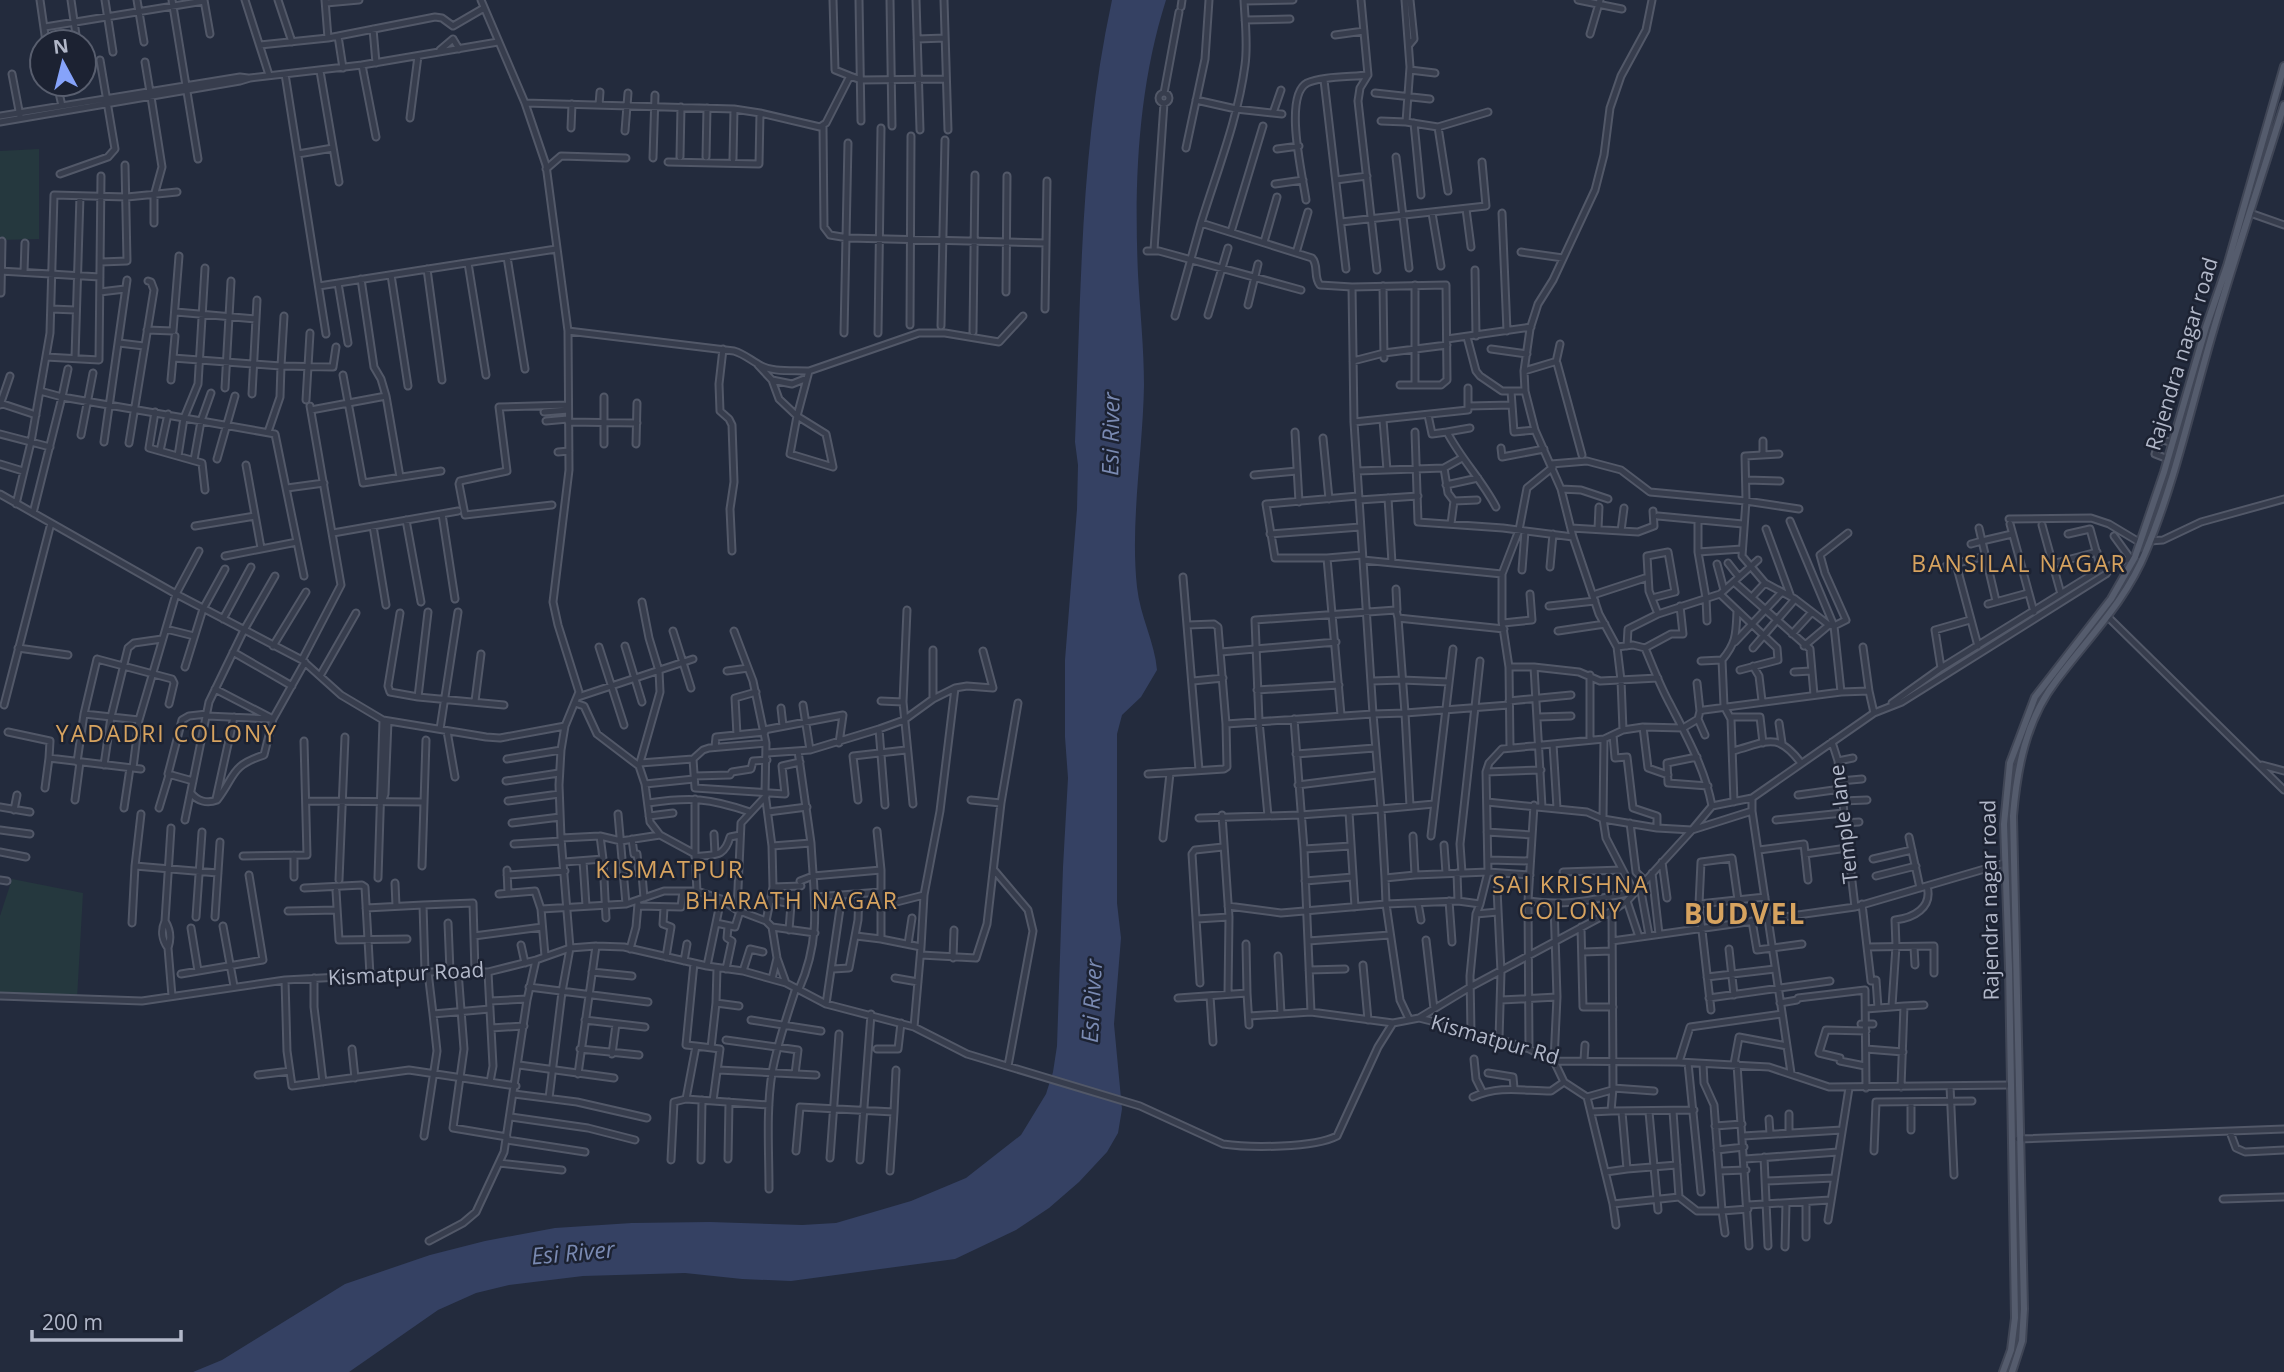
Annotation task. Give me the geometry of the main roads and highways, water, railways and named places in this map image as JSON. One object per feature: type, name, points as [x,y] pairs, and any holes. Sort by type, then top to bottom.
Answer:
[{"type":"main road","name":"Rajendra nagar road","points":[[2012,1372],[2022,1341],[2024,1309],[2013,816],[2017,771],[2028,735],[2043,701],[2120,600],[2150,541],[2250,213],[2284,66]]},
{"type":"main road","name":"Rajendra nagar road","points":[[2004,1372],[2011,1350],[2015,1318],[2006,863],[2006,792],[2010,763],[2029,710],[2043,685],[2111,598],[2133,557],[2168,459],[2205,330],[2284,105]]},
{"type":"main road","points":[[2009,970],[2018,969]]},
{"type":"water","name":"Esi River","points":[[1112,0],[1166,0],[1149,67],[1144,101],[1137,205],[1144,385],[1135,562],[1141,608],[1157,670],[1141,697],[1122,715],[1117,734],[1117,903],[1121,938],[1114,1024],[1122,1109],[1118,1133],[1107,1152],[1079,1182],[1049,1208],[1016,1230],[955,1259],[791,1281],[685,1273],[583,1276],[509,1285],[476,1293],[438,1310],[349,1372],[193,1372],[222,1360],[345,1284],[430,1255],[555,1228],[632,1223],[836,1223],[911,1201],[966,1178],[1021,1135],[1046,1094],[1057,1046],[1068,778],[1065,660],[1077,509],[1078,465],[1075,442],[1081,276],[1094,111]]},
{"type":"district","name":"BANSILAL NAGAR","points":[[2019,564]]},
{"type":"district","name":"YADADRI COLONY","points":[[167,734]]},
{"type":"district","name":"KISMATPUR","points":[[670,870]]},
{"type":"district","name":"SAI KRISHNA COLONY","points":[[1571,898]]},
{"type":"district","name":"BHARATH NAGAR","points":[[792,901]]},
{"type":"district","name":"BUDVEL","points":[[1745,914]]}]
